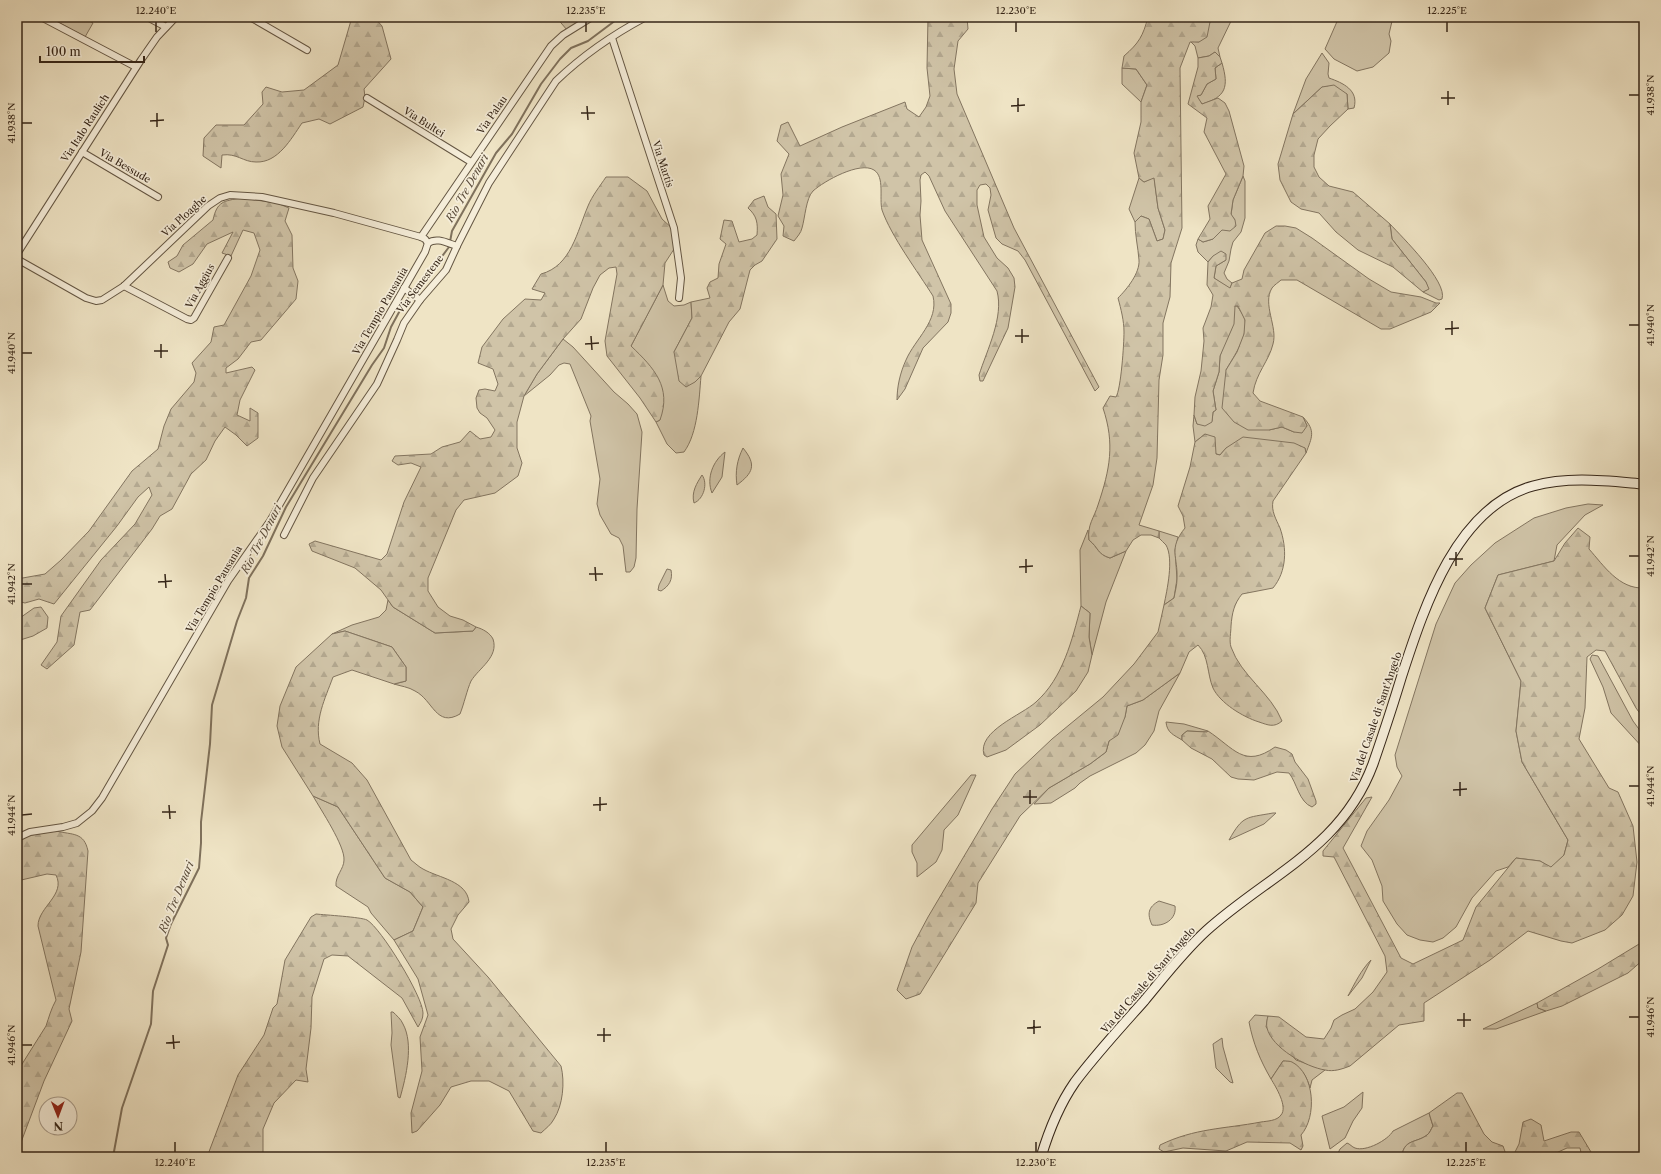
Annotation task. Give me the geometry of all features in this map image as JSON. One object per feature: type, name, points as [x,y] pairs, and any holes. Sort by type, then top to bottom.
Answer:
[{"type":"main road","name":"Via del Casale di Sant'Angelo","points":[[1041,1157],[1054,1118],[1075,1082],[1185,952],[1224,914],[1286,870],[1315,847],[1352,807],[1369,775],[1431,594],[1457,548],[1477,522],[1500,501],[1517,491],[1533,486],[1558,481],[1586,480],[1644,484]]},
{"type":"street","points":[[41,17],[136,67]]},
{"type":"street","points":[[147,17],[166,27]]},
{"type":"street","name":"Via Italo Raulich","points":[[17,254],[136,67],[152,44],[176,17]]},
{"type":"street","points":[[250,17],[307,50]]},
{"type":"street","name":"Via Palau","points":[[421,237],[550,46],[563,35],[592,17]]},
{"type":"street","name":"Via Semestene","points":[[284,535],[313,478],[377,384],[404,323],[420,300],[446,270],[489,183],[556,81],[570,68],[612,38],[646,17]]},
{"type":"street","name":"Via Martis","points":[[612,38],[674,228],[681,278],[679,298]]},
{"type":"street","name":"Via Bultei","points":[[367,98],[471,162]]},
{"type":"street","name":"Via Bessude","points":[[82,152],[158,196]]},
{"type":"street","name":"Via Ploaghe","points":[[17,259],[94,301],[102,300],[124,286],[208,206],[220,198],[230,195],[262,197],[300,205],[421,237],[428,243]]},
{"type":"street","points":[[428,243],[432,240],[438,240],[457,246]]},
{"type":"street","name":"Via Tempio Pausania","points":[[17,838],[30,832],[63,827],[77,823],[92,811],[102,798],[228,581],[270,521],[426,252],[428,243]]},
{"type":"street","name":"Via Aggius","points":[[124,286],[191,320],[194,318],[228,258]]},
{"type":"street","points":[[404,288],[420,300]]},
{"type":"green space","points":[[59,17],[82,17],[93,23],[85,37],[56,21]]},
{"type":"green space","points":[[352,17],[374,17],[382,26],[391,59],[364,89],[365,97],[363,107],[330,124],[319,119],[302,123],[283,149],[271,159],[251,162],[232,155],[222,155],[221,168],[203,156],[204,138],[216,125],[244,125],[263,104],[262,92],[266,87],[282,92],[304,90],[338,65]]},
{"type":"green space","points":[[556,17],[587,17],[567,30]]},
{"type":"green space","points":[[928,17],[967,17],[968,29],[958,41],[954,69],[957,94],[1014,228],[1099,387],[1095,391],[1025,260],[1018,251],[1002,244],[996,238],[988,210],[991,195],[990,188],[986,184],[980,185],[977,190],[977,205],[984,237],[997,258],[1008,268],[1014,278],[1015,287],[1008,328],[983,381],[980,381],[979,375],[994,333],[999,301],[997,291],[945,211],[929,176],[925,172],[921,175],[920,180],[922,240],[951,304],[951,313],[948,322],[923,348],[905,389],[897,400],[899,380],[904,365],[910,352],[925,330],[933,314],[934,305],[933,296],[898,242],[886,220],[881,205],[881,183],[877,173],[868,168],[860,168],[842,173],[825,182],[813,191],[809,198],[799,235],[794,241],[783,236],[784,226],[778,216],[783,195],[781,174],[789,154],[777,141],[781,125],[788,122],[800,146],[842,127],[905,102],[907,109],[919,117],[926,107],[930,96],[927,68]]},
{"type":"green space","points":[[1148,17],[1208,17],[1210,22],[1207,37],[1199,42],[1190,42],[1180,68],[1182,228],[1171,263],[1170,297],[1163,323],[1163,355],[1159,380],[1157,458],[1153,485],[1139,525],[1159,531],[1159,538],[1151,535],[1141,535],[1133,540],[1126,551],[1110,558],[1100,553],[1089,540],[1089,530],[1106,480],[1110,456],[1109,433],[1103,408],[1110,396],[1116,397],[1121,376],[1124,328],[1118,298],[1132,280],[1139,265],[1135,222],[1141,216],[1149,219],[1157,241],[1163,239],[1165,230],[1158,208],[1154,178],[1144,182],[1139,178],[1134,153],[1141,122],[1141,102],[1147,85],[1136,69],[1122,68],[1124,56],[1140,39]]},
{"type":"green space","points":[[1208,17],[1233,17],[1218,48],[1220,57],[1215,52],[1209,56],[1198,58],[1195,46],[1190,41],[1199,42],[1210,22]]},
{"type":"green space","points":[[1339,17],[1393,17],[1389,34],[1391,41],[1389,53],[1373,67],[1357,71],[1334,59],[1325,49]]},
{"type":"green space","points":[[1215,52],[1220,57],[1222,63],[1215,68],[1216,79],[1207,84],[1201,95],[1197,96],[1202,104],[1218,98],[1225,103],[1229,111],[1244,166],[1243,176],[1233,200],[1231,214],[1235,220],[1236,226],[1230,231],[1222,230],[1213,239],[1203,242],[1198,239],[1210,219],[1208,206],[1226,174],[1204,132],[1207,118],[1188,104],[1198,67],[1198,58],[1209,56]]},
{"type":"green space","points":[[1322,53],[1329,63],[1329,78],[1340,82],[1349,88],[1354,96],[1354,108],[1348,109],[1347,94],[1322,87],[1293,114],[1306,79]]},
{"type":"green space","points":[[1222,63],[1225,79],[1224,90],[1216,98],[1202,104],[1196,96],[1201,95],[1207,84],[1216,79],[1215,68]]},
{"type":"green space","points":[[1122,68],[1136,69],[1147,85],[1141,102],[1122,84]]},
{"type":"green space","points":[[1334,85],[1347,94],[1348,109],[1318,139],[1314,155],[1314,167],[1319,177],[1329,186],[1353,192],[1390,224],[1392,239],[1426,282],[1429,289],[1423,292],[1393,267],[1358,250],[1336,232],[1319,213],[1301,209],[1291,202],[1280,180],[1278,164],[1293,114],[1322,87]]},
{"type":"green space","points":[[1243,176],[1245,181],[1245,218],[1241,232],[1233,242],[1229,261],[1224,273],[1227,279],[1232,283],[1230,289],[1214,278],[1216,266],[1226,260],[1213,256],[1208,262],[1198,252],[1196,245],[1198,239],[1203,242],[1213,239],[1235,220],[1231,215],[1233,200]]},
{"type":"green space","points":[[606,177],[628,177],[647,191],[662,219],[674,230],[676,246],[665,263],[663,285],[631,346],[647,362],[659,379],[664,398],[660,420],[656,422],[640,398],[607,356],[605,341],[617,274],[616,267],[609,268],[600,275],[593,288],[581,319],[563,339],[537,374],[524,396],[517,422],[517,448],[522,463],[518,476],[495,493],[464,500],[456,510],[428,578],[428,591],[438,607],[450,616],[463,620],[476,627],[473,631],[435,633],[393,607],[381,590],[355,568],[312,551],[309,544],[315,541],[381,560],[387,554],[404,502],[421,467],[411,463],[398,465],[392,461],[395,456],[431,454],[442,447],[460,442],[470,431],[480,439],[491,437],[495,430],[487,418],[480,413],[477,408],[476,398],[479,390],[485,389],[495,391],[498,384],[493,369],[478,363],[482,347],[503,319],[525,299],[541,300],[545,293],[532,289],[541,274],[551,270],[559,264],[572,247],[590,202]]},
{"type":"green space","points":[[1154,177],[1158,208],[1165,230],[1163,239],[1157,241],[1149,219],[1141,216],[1135,222],[1129,209],[1139,178],[1144,182]]},
{"type":"green space","points":[[764,196],[768,207],[776,214],[777,239],[762,261],[750,270],[740,309],[729,322],[701,376],[695,382],[686,387],[679,381],[674,352],[692,318],[691,302],[710,298],[707,288],[710,282],[718,278],[719,264],[726,244],[720,239],[724,220],[732,221],[739,242],[752,239],[757,235],[757,223],[755,217],[748,208],[754,200]]},
{"type":"green space","points":[[241,198],[277,203],[289,208],[285,221],[292,235],[293,268],[298,281],[296,299],[261,340],[251,342],[238,359],[226,368],[226,373],[252,367],[255,370],[240,400],[237,415],[250,421],[250,408],[258,413],[258,438],[247,446],[225,427],[215,441],[206,460],[191,474],[172,509],[160,516],[152,529],[90,610],[80,612],[74,645],[47,669],[41,665],[57,642],[61,616],[101,560],[135,524],[152,495],[149,487],[138,497],[117,526],[54,604],[39,599],[25,603],[17,601],[17,579],[45,574],[61,560],[89,531],[132,471],[158,449],[164,426],[171,409],[194,382],[196,373],[192,363],[211,342],[214,327],[224,325],[251,276],[260,250],[254,233],[243,230],[231,256],[222,253],[233,232],[207,244],[193,264],[179,272],[170,268],[168,262],[177,256],[183,245],[213,220],[219,205],[226,201]]},
{"type":"green space","points":[[1390,224],[1423,260],[1431,271],[1442,291],[1442,299],[1439,300],[1423,292],[1428,289],[1426,282],[1392,239]]},
{"type":"green space","points":[[1276,226],[1296,228],[1369,279],[1391,292],[1421,297],[1436,303],[1440,303],[1431,312],[1390,329],[1381,329],[1297,280],[1281,280],[1272,288],[1269,294],[1269,308],[1274,330],[1273,344],[1269,356],[1257,379],[1253,393],[1260,401],[1303,417],[1307,426],[1302,433],[1294,432],[1282,427],[1269,430],[1248,430],[1234,422],[1222,408],[1226,370],[1237,352],[1244,334],[1245,320],[1238,306],[1235,306],[1234,324],[1220,356],[1219,372],[1213,391],[1216,410],[1213,412],[1212,422],[1205,426],[1197,424],[1194,415],[1195,397],[1201,371],[1204,341],[1203,328],[1211,307],[1213,295],[1207,285],[1208,262],[1213,256],[1221,251],[1226,254],[1226,260],[1216,266],[1214,278],[1230,288],[1232,283],[1242,279],[1244,270],[1265,233]]},
{"type":"green space","points":[[663,285],[668,301],[674,306],[684,305],[691,302],[692,318],[674,352],[695,382],[701,376],[695,426],[689,444],[684,452],[676,453],[667,444],[656,422],[660,420],[631,346]]},
{"type":"green space","points":[[1234,306],[1237,306],[1243,315],[1245,326],[1240,346],[1226,370],[1269,430],[1282,427],[1294,432],[1307,426],[1303,417],[1310,426],[1312,434],[1306,453],[1305,448],[1226,448],[1220,455],[1216,454],[1205,434],[1195,442],[1193,426],[1194,415],[1197,424],[1212,421],[1213,412],[1216,410],[1213,391],[1219,372],[1220,356],[1231,330]]},
{"type":"green space","points":[[563,339],[573,347],[614,392],[637,414],[642,432],[637,509],[636,558],[634,567],[630,572],[626,572],[623,546],[619,538],[611,534],[600,515],[597,504],[600,479],[590,421],[591,416],[570,364],[564,363],[559,365],[550,375],[524,396],[537,374]]},
{"type":"green space","points":[[1205,434],[1215,437],[1216,454],[1220,455],[1226,448],[1243,437],[1294,443],[1305,448],[1306,453],[1273,501],[1273,512],[1280,528],[1285,551],[1281,574],[1273,588],[1242,594],[1234,609],[1231,626],[1230,645],[1236,657],[1249,676],[1271,702],[1282,721],[1276,725],[1265,724],[1246,717],[1226,704],[1216,694],[1213,688],[1204,654],[1198,645],[1189,652],[1180,673],[1143,700],[1127,706],[1125,717],[1118,735],[1109,741],[1106,752],[1090,764],[1049,788],[1020,816],[978,883],[976,903],[920,994],[906,999],[897,990],[912,947],[928,917],[992,809],[1015,774],[1052,739],[1103,697],[1134,664],[1158,632],[1164,605],[1174,598],[1177,581],[1175,547],[1185,528],[1183,516],[1178,506],[1190,467],[1195,442]]},
{"type":"green space","points":[[743,448],[750,459],[751,468],[747,477],[737,485],[737,466]]},
{"type":"green space","points":[[725,452],[722,477],[712,493],[710,487],[710,476],[717,460]]},
{"type":"green space","points":[[702,475],[705,482],[703,494],[694,503],[693,495],[696,484]]},
{"type":"green space","points":[[1588,504],[1603,505],[1585,515],[1557,545],[1554,561],[1498,575],[1485,608],[1521,681],[1516,731],[1522,762],[1568,840],[1564,855],[1551,868],[1540,861],[1516,858],[1508,867],[1496,871],[1472,898],[1456,927],[1443,938],[1433,942],[1420,940],[1407,935],[1397,924],[1383,901],[1382,886],[1372,860],[1361,846],[1367,831],[1389,800],[1402,776],[1397,767],[1395,755],[1436,624],[1455,583],[1471,565],[1495,543],[1534,518],[1566,508]]},
{"type":"green space","points":[[1578,528],[1590,537],[1589,549],[1606,569],[1627,585],[1644,588],[1644,719],[1636,708],[1605,651],[1596,650],[1587,657],[1585,708],[1579,739],[1609,788],[1618,792],[1633,826],[1637,862],[1633,896],[1622,915],[1605,930],[1572,943],[1528,931],[1490,960],[1424,1003],[1424,1021],[1399,1025],[1350,1066],[1338,1070],[1328,1071],[1300,1061],[1276,1043],[1270,1035],[1267,1027],[1268,1016],[1279,1017],[1306,1037],[1324,1039],[1334,1020],[1355,1009],[1373,992],[1387,972],[1385,956],[1334,857],[1323,856],[1323,851],[1366,798],[1372,797],[1343,848],[1401,958],[1413,964],[1463,940],[1476,907],[1516,858],[1540,861],[1551,867],[1564,855],[1568,840],[1522,762],[1516,731],[1521,681],[1485,608],[1498,575],[1554,561],[1565,543]]},
{"type":"green space","points":[[1088,530],[1089,540],[1100,553],[1110,558],[1126,551],[1106,602],[1092,655],[1089,637],[1090,613],[1081,606],[1080,550]]},
{"type":"green space","points":[[1159,531],[1178,537],[1175,550],[1177,579],[1174,598],[1164,605],[1170,566],[1168,551],[1166,545],[1159,538]]},
{"type":"green space","points":[[667,569],[671,570],[670,582],[661,591],[658,590],[659,585]]},
{"type":"green space","points":[[388,600],[393,607],[435,633],[473,631],[476,627],[492,637],[494,645],[491,657],[471,681],[460,714],[445,718],[435,711],[421,695],[415,691],[410,688],[394,684],[406,681],[406,667],[392,647],[345,631],[332,634],[352,625],[379,617],[386,610]]},
{"type":"green space","points":[[1081,606],[1090,613],[1089,637],[1092,655],[1088,672],[1076,691],[1040,725],[1006,750],[987,757],[984,755],[984,746],[987,738],[1002,724],[1036,702],[1053,682],[1060,670],[1070,645]]},
{"type":"green space","points":[[41,607],[48,617],[47,628],[33,636],[17,641],[17,620],[34,608]]},
{"type":"green space","points":[[345,631],[392,647],[406,667],[406,681],[394,684],[352,670],[333,677],[319,718],[318,726],[320,744],[352,763],[367,780],[411,860],[423,869],[458,885],[467,895],[469,902],[458,915],[451,929],[453,939],[488,977],[561,1066],[563,1086],[559,1107],[553,1121],[541,1133],[533,1131],[509,1091],[489,1081],[471,1081],[451,1087],[440,1105],[417,1131],[412,1133],[411,1113],[422,1071],[420,1037],[428,1015],[418,979],[394,940],[413,931],[423,907],[410,892],[385,878],[338,807],[313,796],[282,747],[277,726],[280,706],[296,667],[332,634]]},
{"type":"green space","points":[[1592,655],[1598,656],[1633,721],[1644,736],[1644,749],[1611,713],[1603,687],[1590,659]]},
{"type":"green space","points":[[1180,673],[1159,711],[1154,731],[1145,745],[1136,753],[1090,776],[1075,788],[1051,803],[1034,804],[1049,788],[1090,764],[1106,752],[1109,741],[1125,717],[1127,706],[1143,700]]},
{"type":"green space","points":[[1166,722],[1184,724],[1208,731],[1187,731],[1182,735],[1182,740],[1169,731]]},
{"type":"green space","points":[[1187,731],[1208,731],[1232,749],[1247,756],[1255,756],[1275,747],[1286,750],[1292,754],[1295,762],[1308,779],[1316,804],[1312,807],[1304,801],[1289,773],[1277,772],[1254,780],[1231,777],[1212,759],[1191,748],[1182,740],[1182,735]]},
{"type":"green space","points":[[971,775],[976,775],[958,815],[944,830],[942,850],[936,862],[917,877],[917,863],[912,852],[912,845]]},
{"type":"green space","points":[[313,796],[338,807],[385,878],[410,892],[423,907],[413,931],[394,940],[371,913],[368,907],[336,886],[337,879],[344,863],[341,846]]},
{"type":"green space","points":[[1276,813],[1264,824],[1229,840],[1238,826],[1246,819]]},
{"type":"green space","points":[[56,831],[73,834],[84,840],[88,851],[81,952],[69,1009],[72,1021],[44,1081],[17,1153],[17,1072],[46,1026],[56,1000],[38,926],[42,913],[55,895],[58,882],[56,875],[47,874],[17,881],[17,841],[26,836]]},
{"type":"green space","points":[[1159,901],[1175,906],[1174,915],[1169,921],[1161,925],[1152,925],[1149,914],[1151,908]]},
{"type":"green space","points":[[316,914],[363,919],[367,920],[373,926],[391,949],[409,979],[421,1005],[423,1013],[422,1020],[418,1027],[402,998],[348,956],[332,955],[324,959],[312,997],[311,1028],[306,1069],[308,1082],[296,1080],[274,1103],[263,1129],[263,1157],[207,1157],[238,1075],[264,1035],[273,1008],[277,1004],[285,960],[311,917]]},
{"type":"green space","points":[[1644,941],[1644,959],[1628,973],[1562,1006],[1546,1011],[1538,1008],[1537,1003]]},
{"type":"green space","points":[[1371,960],[1362,978],[1348,996],[1361,972]]},
{"type":"green space","points":[[1537,1003],[1538,1008],[1546,1011],[1496,1029],[1483,1029]]},
{"type":"green space","points":[[391,1012],[393,1012],[402,1022],[408,1041],[408,1061],[400,1098],[398,1097],[391,1045]]},
{"type":"green space","points":[[1255,1015],[1268,1016],[1266,1027],[1296,1060],[1325,1070],[1312,1080],[1310,1088],[1301,1070],[1297,1066],[1288,1062],[1283,1061],[1271,1079],[1257,1051],[1249,1022]]},
{"type":"green space","points":[[1222,1038],[1233,1083],[1230,1082],[1216,1068],[1213,1044]]},
{"type":"green space","points":[[1283,1061],[1292,1062],[1300,1068],[1309,1086],[1311,1096],[1310,1118],[1301,1135],[1303,1146],[1301,1150],[1290,1143],[1247,1142],[1226,1151],[1183,1148],[1164,1152],[1159,1149],[1160,1145],[1185,1135],[1269,1121],[1279,1117],[1283,1111],[1282,1102],[1271,1079]]},
{"type":"green space","points":[[1363,1092],[1362,1108],[1353,1121],[1345,1138],[1330,1149],[1322,1116],[1344,1107]]},
{"type":"green space","points":[[1457,1093],[1462,1093],[1484,1134],[1492,1142],[1503,1146],[1507,1157],[1476,1157],[1466,1152],[1461,1152],[1445,1157],[1402,1157],[1403,1151],[1408,1144],[1423,1138],[1430,1132],[1433,1126],[1429,1113]]},
{"type":"green space","points":[[1429,1113],[1433,1126],[1430,1132],[1423,1138],[1408,1144],[1403,1151],[1402,1157],[1336,1157],[1340,1149],[1347,1143],[1354,1148],[1360,1149],[1371,1147],[1382,1141],[1393,1131]]},
{"type":"green space","points":[[1531,1119],[1541,1125],[1544,1141],[1571,1132],[1579,1132],[1594,1157],[1582,1157],[1580,1148],[1567,1148],[1547,1157],[1507,1157],[1514,1154],[1519,1144],[1523,1122]]},
{"type":"waterway","name":"Rio Tre Denari","points":[[113,1157],[122,1108],[151,1024],[153,991],[168,945],[166,938],[171,924],[199,868],[201,822],[210,744],[212,705],[237,621],[246,598],[249,578],[263,556],[286,507],[372,365],[384,348],[391,327],[404,303],[449,247],[452,231],[496,153],[512,134],[541,84],[560,59],[571,48],[588,41],[620,17]]}]
